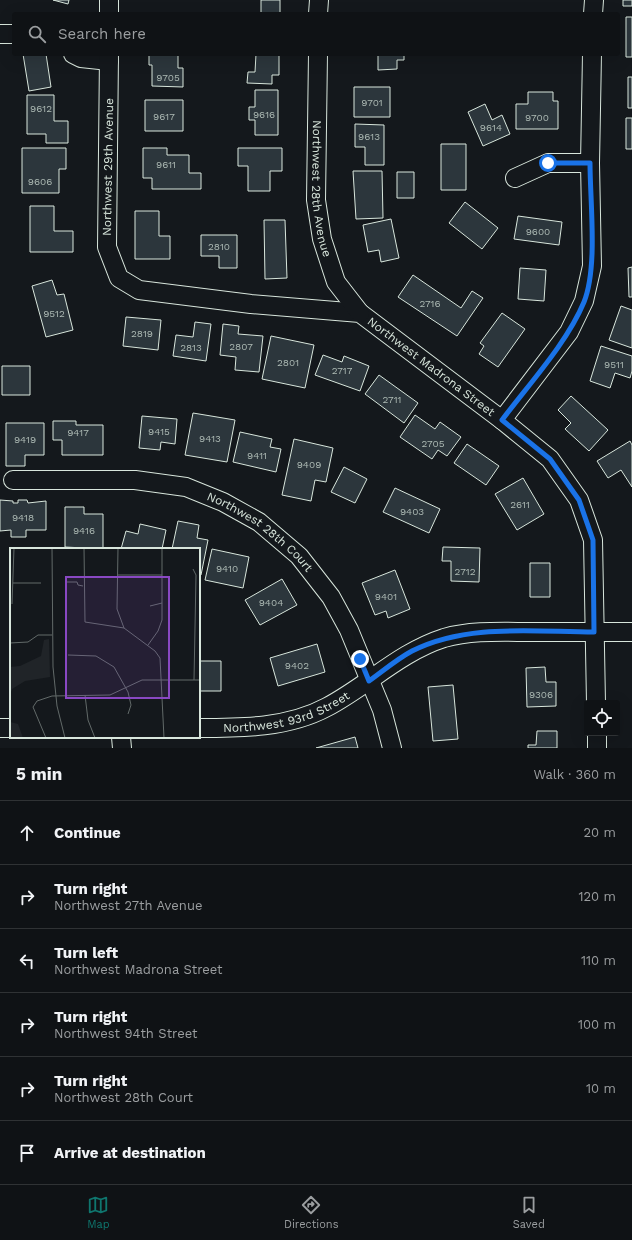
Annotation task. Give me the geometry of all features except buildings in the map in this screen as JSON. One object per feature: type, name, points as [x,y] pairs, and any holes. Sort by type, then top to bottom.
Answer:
[{"type":"street","points":[[109,0],[109,12]]},
{"type":"street","points":[[318,12],[319,0]]},
{"type":"street","points":[[593,12],[594,0]]},
{"type":"street","points":[[0,34],[12,34]]},
{"type":"street","points":[[77,56],[81,58],[109,57]]},
{"type":"street","name":"Northwest 28th Avenue","points":[[318,56],[316,200],[322,239],[336,282],[360,313]]},
{"type":"street","points":[[502,420],[569,332],[584,301],[592,266],[590,163],[592,56]]},
{"type":"street","name":"Northwest 29th Avenue","points":[[109,57],[107,247],[119,278]]},
{"type":"street","points":[[515,178],[548,163],[590,163]]},
{"type":"street","name":"Northwest Madrona Street","points":[[119,278],[139,290],[251,304],[360,313],[502,420],[550,459],[579,500],[593,540],[596,700]]},
{"type":"street","name":"Northwest 28th Court","points":[[13,480],[135,480],[186,487],[223,502],[259,522],[298,556],[330,597],[349,630],[382,710],[392,748]]},
{"type":"street","name":"Northwest 93rd Street","points":[[200,728],[243,728],[272,725],[296,719],[326,708],[411,652],[444,638],[470,633],[500,632],[632,632]]},
{"type":"street","points":[[597,736],[597,748]]},
{"type":"street","points":[[121,738],[122,748]]},
{"type":"route","points":[[360,659],[369,681],[411,652],[444,638],[470,633],[594,632],[593,540],[579,500],[550,459],[502,420],[569,332],[584,301],[592,266],[590,163],[548,163]]}]
